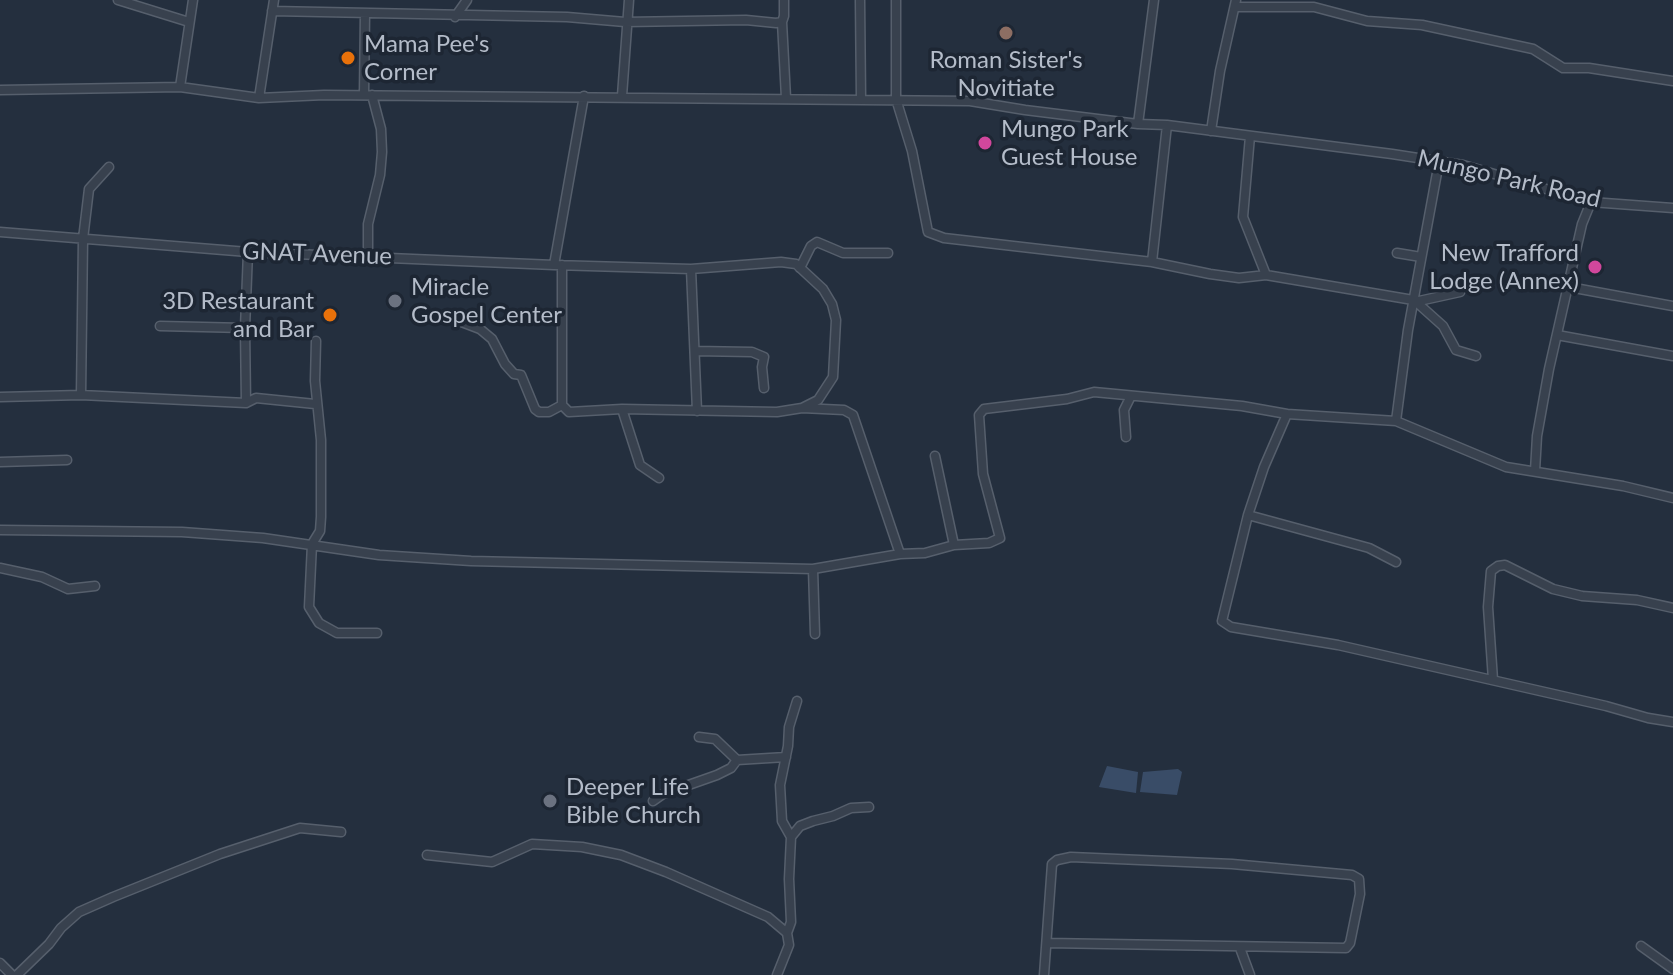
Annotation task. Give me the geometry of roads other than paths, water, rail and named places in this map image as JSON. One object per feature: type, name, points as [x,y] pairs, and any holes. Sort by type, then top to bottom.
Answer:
[{"type":"street","points":[[118,0],[189,22]]},
{"type":"street","points":[[180,87],[193,0]]},
{"type":"street","points":[[259,98],[274,0]]},
{"type":"street","points":[[455,17],[467,0]]},
{"type":"street","points":[[622,96],[629,0]]},
{"type":"street","points":[[784,0],[782,22],[786,98]]},
{"type":"street","points":[[860,0],[861,98]]},
{"type":"street","points":[[896,0],[896,99],[912,151],[928,232],[944,238],[1152,262],[1239,278],[1266,275],[1413,300],[1460,292]]},
{"type":"street","points":[[1138,124],[1154,0]]},
{"type":"street","points":[[1211,131],[1220,71],[1236,3],[1314,7],[1367,21],[1422,25],[1533,49],[1563,68],[1589,68],[1673,81]]},
{"type":"street","points":[[272,11],[567,17],[625,22],[782,22]]},
{"type":"street","points":[[365,13],[368,95],[381,129],[382,152],[380,175],[368,224],[368,256]]},
{"type":"street","name":"Mungo Park Road","points":[[0,90],[180,87],[259,98],[622,96],[970,101],[1392,154],[1463,165],[1591,202],[1673,208]]},
{"type":"street","points":[[584,96],[558,265],[562,405],[569,412],[622,409],[844,410],[853,415],[900,554]]},
{"type":"street","points":[[1152,262],[1167,125]]},
{"type":"street","points":[[1250,136],[1243,217],[1266,275]]},
{"type":"street","points":[[1396,421],[1413,300],[1439,162]]},
{"type":"street","points":[[81,395],[83,239],[89,189],[109,167]]},
{"type":"street","points":[[1535,471],[1537,436],[1557,335],[1582,224],[1591,202]]},
{"type":"street","name":"GNAT Avenue","points":[[0,232],[248,252],[691,269],[781,262],[796,264],[800,268]]},
{"type":"street","points":[[802,408],[818,400],[833,377],[836,320],[832,304],[823,289],[800,268],[811,246],[817,242],[843,253],[888,253]]},
{"type":"street","points":[[246,403],[248,252]]},
{"type":"street","points":[[1397,253],[1421,257]]},
{"type":"street","points":[[691,269],[697,411]]},
{"type":"street","points":[[1569,287],[1673,306]]},
{"type":"street","points":[[1413,300],[1443,326],[1456,350],[1476,356]]},
{"type":"street","points":[[459,321],[480,329],[492,339],[505,364],[514,374],[521,375],[535,409],[549,412],[562,405]]},
{"type":"street","points":[[160,326],[245,328]]},
{"type":"street","points":[[1557,335],[1673,356]]},
{"type":"street","points":[[316,341],[315,404],[321,440],[321,517],[320,531],[312,544],[309,607],[319,623],[337,633],[377,633]]},
{"type":"street","points":[[695,351],[752,352],[764,357],[764,388]]},
{"type":"street","points":[[0,530],[182,532],[312,544],[379,555],[471,561],[813,569],[900,554],[925,553],[954,545],[989,543],[1000,538],[983,474],[981,411],[1067,399],[1094,392],[1242,406],[1287,414],[1396,421],[1494,464],[1623,486],[1673,498]]},
{"type":"street","points":[[0,397],[81,395],[246,403],[256,398],[315,404]]},
{"type":"street","points":[[1126,437],[1124,410],[1131,396]]},
{"type":"street","points":[[622,409],[640,465],[659,478]]},
{"type":"street","points":[[1287,414],[1248,515],[1222,621],[1231,627],[1338,645],[1673,722]]},
{"type":"street","points":[[935,456],[954,545]]},
{"type":"street","points":[[0,462],[67,460]]},
{"type":"street","points":[[1248,515],[1369,548],[1396,562]]},
{"type":"street","points":[[1493,680],[1488,607],[1491,571],[1498,566],[1505,565],[1553,589],[1582,596],[1637,600],[1673,608]]},
{"type":"street","points":[[1,567],[42,577],[68,589],[95,586]]},
{"type":"street","points":[[813,569],[815,634]]},
{"type":"street","points":[[777,975],[789,945],[787,933],[791,922],[791,837],[782,821],[780,785],[789,727],[797,701]]},
{"type":"street","points":[[699,737],[715,739],[737,760],[786,757]]},
{"type":"street","points":[[653,801],[663,794],[717,775],[731,768],[737,760]]},
{"type":"street","points":[[791,837],[800,826],[851,808],[869,807]]},
{"type":"street","points":[[0,963],[20,974],[79,912],[220,854],[300,828],[341,832]]},
{"type":"street","points":[[427,855],[492,862],[532,844],[582,847],[621,855],[768,917],[787,933]]},
{"type":"street","points":[[1044,975],[1052,864],[1057,860],[1071,857],[1232,864],[1352,875],[1359,879],[1360,894],[1350,943],[1346,948],[1047,943]]},
{"type":"street","points":[[1641,946],[1673,969]]},
{"type":"street","points":[[1240,948],[1250,975]]},
{"type":"water","points":[[1107,766],[1138,772],[1136,793],[1099,787]]},
{"type":"water","points":[[1178,769],[1182,772],[1177,795],[1140,792],[1143,772]]},
{"type":"place","name":"Roman Sister's Novitiate","points":[[1006,33]]},
{"type":"place","name":"Mama Pee's Corner","points":[[348,58]]},
{"type":"place","name":"Mungo Park Guest House","points":[[985,143]]},
{"type":"place","name":"New Trafford Lodge (Annex)","points":[[1595,267]]},
{"type":"place","name":"Miracle Gospel Center","points":[[395,301]]},
{"type":"place","name":"3D Restaurant and Bar","points":[[330,315]]},
{"type":"place","name":"Deeper Life Bible Church","points":[[550,801]]}]
